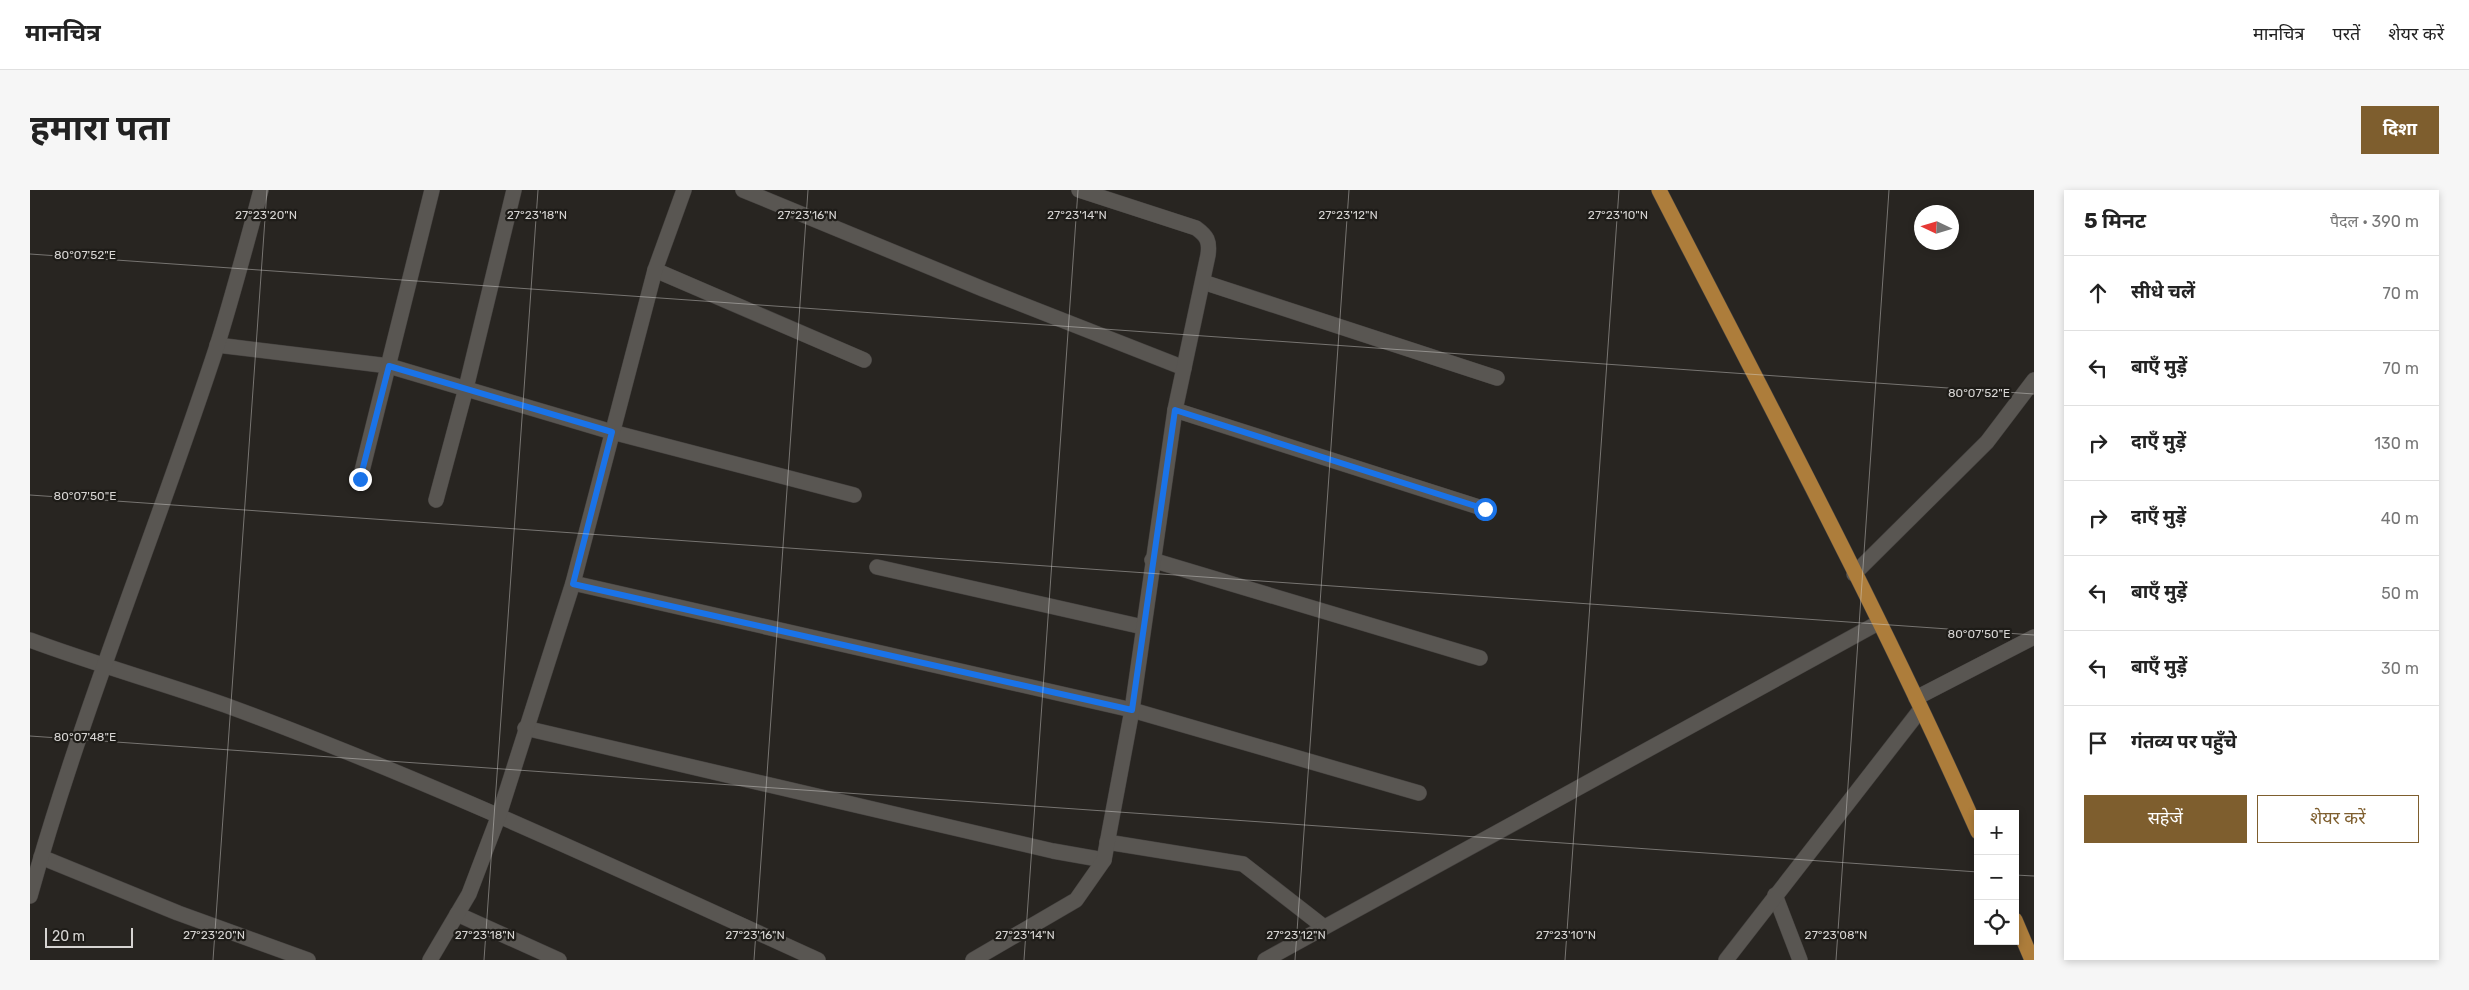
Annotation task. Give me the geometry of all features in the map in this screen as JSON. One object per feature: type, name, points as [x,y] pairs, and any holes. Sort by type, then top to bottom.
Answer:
[{"type":"highway","points":[[1659,190],[1919,704],[1974,823]]},
{"type":"highway","points":[[2019,929],[2032,960]]},
{"type":"street","points":[[30,896],[41,857],[104,667],[217,345],[261,190]]},
{"type":"street","points":[[360,479],[432,190]]},
{"type":"street","points":[[436,500],[466,388],[514,190]]},
{"type":"street","points":[[430,960],[478,874],[499,815],[525,728],[573,584],[655,270],[684,190]]},
{"type":"street","points":[[742,190],[983,289],[1184,368]]},
{"type":"street","points":[[973,960],[1076,900],[1104,860],[1132,710],[1175,410],[1210,243],[1206,236],[1196,228],[1079,190]]},
{"type":"street","points":[[655,270],[864,360]]},
{"type":"street","points":[[1203,282],[1497,378]]},
{"type":"street","points":[[217,345],[389,366],[612,432],[854,495]]},
{"type":"street","points":[[1854,574],[1987,442],[2034,380]]},
{"type":"street","points":[[1175,410],[1485,509]]},
{"type":"street","points":[[1152,560],[1480,658]]},
{"type":"street","points":[[877,567],[1143,627]]},
{"type":"street","points":[[573,584],[1132,710],[1419,793]]},
{"type":"street","points":[[1265,960],[1878,623]]},
{"type":"street","points":[[1726,960],[1919,704],[2034,637]]},
{"type":"street","points":[[30,640],[104,667],[224,705],[499,815],[818,960]]},
{"type":"street","points":[[525,728],[1053,851],[1104,860]]},
{"type":"street","points":[[1107,842],[1243,864],[1324,928]]},
{"type":"street","points":[[41,857],[272,954],[308,960]]},
{"type":"street","points":[[1775,895],[1800,960]]},
{"type":"street","points":[[457,914],[559,960]]},
{"type":"route","points":[[360,479],[389,366],[429,377],[612,432],[573,584],[1132,710],[1175,410],[1485,509]]}]
